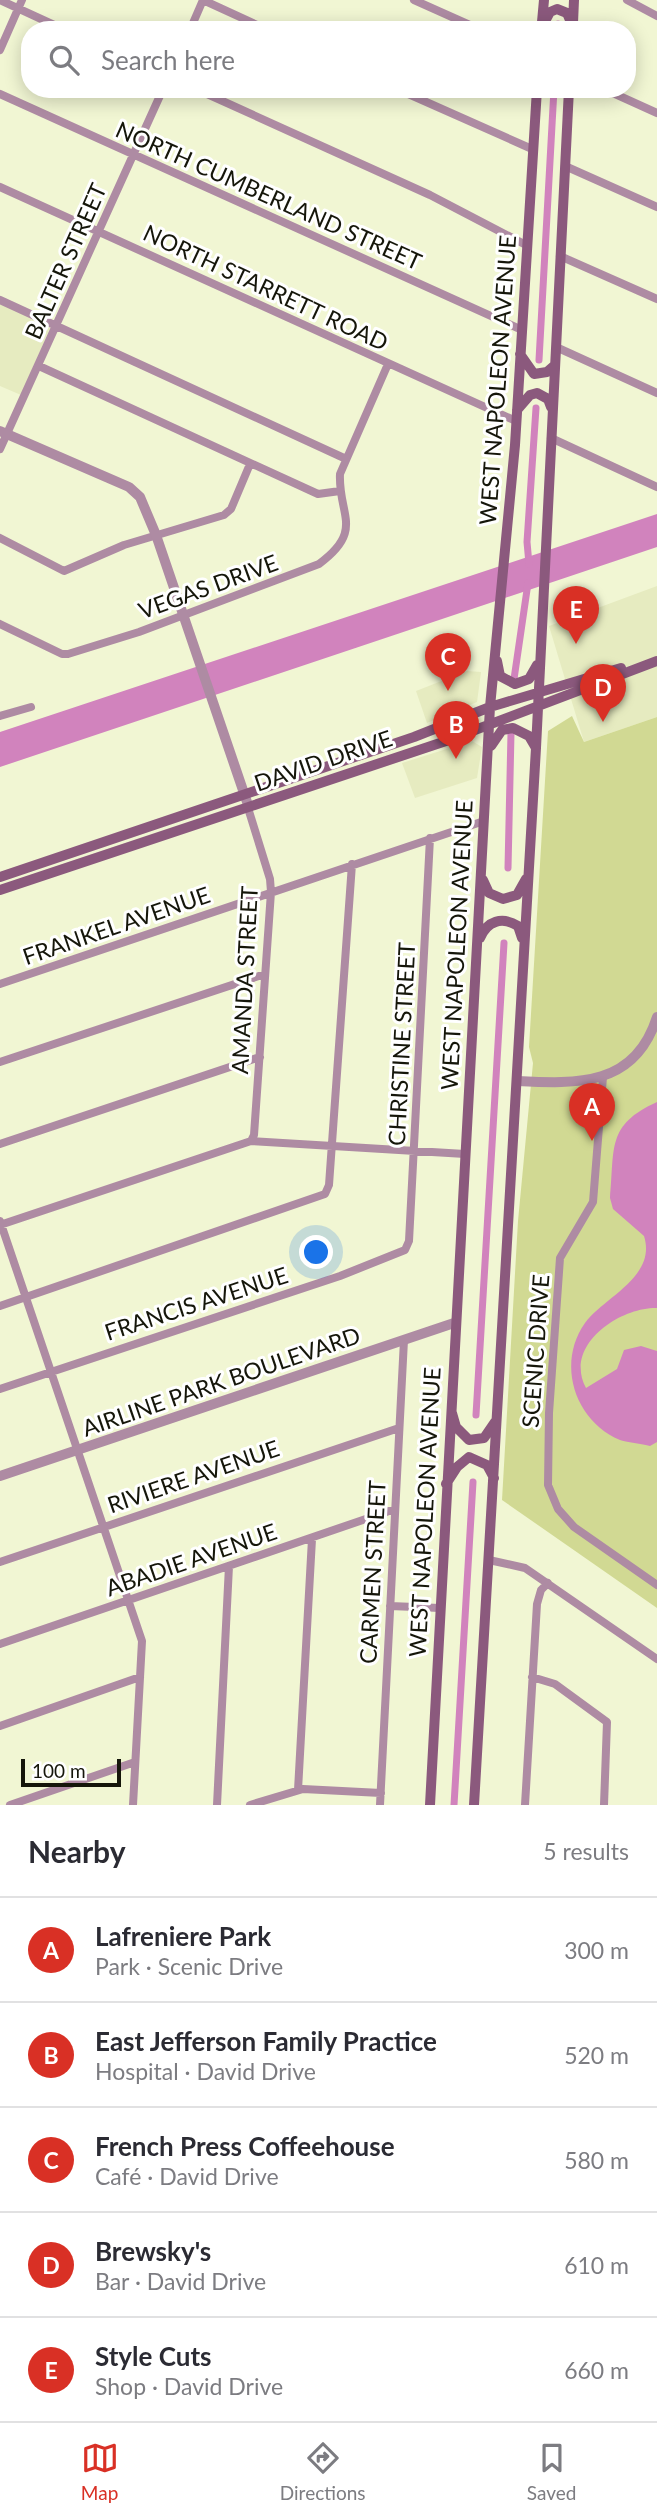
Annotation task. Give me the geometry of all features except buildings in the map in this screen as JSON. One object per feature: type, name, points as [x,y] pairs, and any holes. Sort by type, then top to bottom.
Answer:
[{"type":"main road","points":[[542,21],[544,0]]},
{"type":"main road","points":[[573,21],[574,0]]},
{"type":"main road","points":[[546,21],[551,12],[557,9],[568,13],[570,21]]},
{"type":"main road","name":"WEST NAPOLEON AVENUE","points":[[430,1805],[445,1487],[490,707],[517,415],[536,98]]},
{"type":"main road","points":[[474,1805],[525,948],[569,98]]},
{"type":"main road","points":[[520,354],[534,374],[547,372],[555,365]]},
{"type":"main road","points":[[517,415],[530,396],[537,393],[548,399],[552,410]]},
{"type":"main road","points":[[494,648],[500,676],[508,682],[522,683],[529,679],[539,661]]},
{"type":"main road","name":"DAVID DRIVE","points":[[0,877],[490,707],[657,659]]},
{"type":"main road","name":"DAVID DRIVE","points":[[0,890],[538,707],[657,659]]},
{"type":"main road","points":[[488,754],[495,737],[502,730],[513,728],[529,736],[536,748]]},
{"type":"main road","points":[[68,853],[72,866]]},
{"type":"main road","points":[[480,874],[489,893],[503,899],[517,895],[529,873]]},
{"type":"main road","points":[[477,947],[484,929],[500,920],[518,926],[525,948]]},
{"type":"main road","points":[[450,1404],[456,1427],[469,1440],[484,1438],[497,1417]]},
{"type":"main road","points":[[445,1487],[457,1467],[469,1457],[487,1465],[494,1478]]},
{"type":"street","points":[[0,0],[20,4],[49,21]]},
{"type":"street","points":[[194,21],[203,0],[248,21]]},
{"type":"street","points":[[414,0],[461,21]]},
{"type":"street","points":[[627,0],[657,16]]},
{"type":"street","points":[[0,50],[20,4]]},
{"type":"street","name":"NORTH CUMBERLAND STREET","points":[[0,94],[522,330]]},
{"type":"street","name":"BALTER STREET","points":[[0,449],[4,433],[39,366],[159,98]]},
{"type":"street","points":[[216,98],[430,195],[526,245]]},
{"type":"street","points":[[417,98],[532,149]]},
{"type":"street","points":[[624,98],[657,113]]},
{"type":"street","points":[[565,166],[657,207]]},
{"type":"street","name":"NORTH STARRETT ROAD","points":[[0,187],[388,364],[517,415]]},
{"type":"street","points":[[560,256],[657,299]]},
{"type":"street","points":[[0,300],[344,458]]},
{"type":"street","points":[[556,346],[657,393]]},
{"type":"street","name":"VEGAS DRIVE","points":[[0,624],[62,654],[68,654],[314,568],[325,560],[346,531],[347,514],[340,491],[344,458],[388,364]]},
{"type":"street","points":[[39,366],[318,494],[340,491]]},
{"type":"street","name":"AMANDA STREET","points":[[4,433],[129,487],[140,497],[201,663],[245,794],[271,892],[254,1134],[251,1141]]},
{"type":"street","points":[[551,438],[657,487]]},
{"type":"street","points":[[0,538],[64,571],[156,535],[224,515],[230,509],[250,464]]},
{"type":"street","points":[[0,716],[31,707]]},
{"type":"street","name":"FRANKEL AVENUE","points":[[0,984],[484,821]]},
{"type":"street","name":"CHRISTINE STREET","points":[[404,1251],[409,1241],[415,1151],[430,838]]},
{"type":"street","points":[[0,1306],[322,1195],[330,1185],[352,864]]},
{"type":"street","points":[[0,1062],[265,974]]},
{"type":"street","points":[[517,1081],[573,1084],[603,1077],[633,1055],[657,1017]]},
{"type":"street","points":[[0,1144],[260,1057]]},
{"type":"street","name":"SCENIC DRIVE","points":[[603,1077],[593,1202],[560,1258],[549,1413],[548,1485],[558,1508],[574,1527],[657,1585]]},
{"type":"street","points":[[133,1805],[142,1641],[0,1224],[251,1141],[465,1154]]},
{"type":"street","name":"FRANCIS AVENUE","points":[[0,1389],[340,1276],[404,1251]]},
{"type":"street","name":"AIRLINE PARK BOULEVARD","points":[[0,1476],[454,1324]]},
{"type":"street","name":"CARMEN STREET","points":[[380,1805],[404,1340]]},
{"type":"street","name":"RIVIERE AVENUE","points":[[0,1562],[398,1428]]},
{"type":"street","name":"ABADIE AVENUE","points":[[0,1644],[395,1509]]},
{"type":"street","points":[[299,1790],[312,1539]]},
{"type":"street","points":[[489,1560],[517,1564],[657,1659]]},
{"type":"street","points":[[217,1805],[229,1566]]},
{"type":"street","points":[[525,1805],[537,1604],[541,1590],[548,1583]]},
{"type":"street","points":[[390,1606],[440,1608]]},
{"type":"street","points":[[0,1726],[140,1677]]},
{"type":"street","points":[[532,1677],[555,1684],[607,1722],[604,1805]]},
{"type":"street","points":[[10,1805],[135,1762]]},
{"type":"street","points":[[250,1805],[299,1790],[381,1793]]},
{"type":"shaded area","points":[[0,302],[51,326],[21,395],[0,386]]},
{"type":"shaded area","points":[[657,514],[657,547],[0,767],[0,732]]},
{"type":"shaded area","points":[[657,586],[657,717],[584,742],[549,626]]},
{"type":"shaded area","points":[[467,671],[481,672],[477,702],[427,723],[416,691]]},
{"type":"shaded area","points":[[572,716],[584,742],[657,717],[657,1608],[502,1500],[518,1221],[533,1063],[529,1047],[548,731]]},
{"type":"shaded area","points":[[472,741],[482,747],[477,778],[415,798],[402,763]]},
{"type":"shaded area","points":[[657,1102],[657,1308],[627,1314],[599,1332],[582,1357],[581,1372],[586,1388],[617,1369],[624,1350],[641,1346],[657,1351],[657,1442],[650,1446],[620,1440],[591,1419],[575,1390],[571,1373],[576,1339],[585,1323],[636,1275],[643,1263],[646,1250],[644,1236],[613,1209],[610,1198],[612,1165],[616,1140],[621,1129],[641,1111]]},
{"type":"waterway","points":[[539,360],[554,98]]},
{"type":"waterway","points":[[529,564],[527,542],[536,408]]},
{"type":"waterway","points":[[514,679],[528,583]]},
{"type":"waterway","points":[[508,868],[511,733]]},
{"type":"waterway","points":[[476,1415],[504,943]]},
{"type":"waterway","points":[[454,1805],[473,1482]]},
{"type":"place","name":"Style Cuts","points":[[576,644]]},
{"type":"place","name":"French Press Coffeehouse","points":[[448,691]]},
{"type":"place","name":"Brewsky's","points":[[603,722]]},
{"type":"place","name":"East Jefferson Family Practice","points":[[456,759]]},
{"type":"place","name":"Lafreniere Park","points":[[592,1141]]}]
